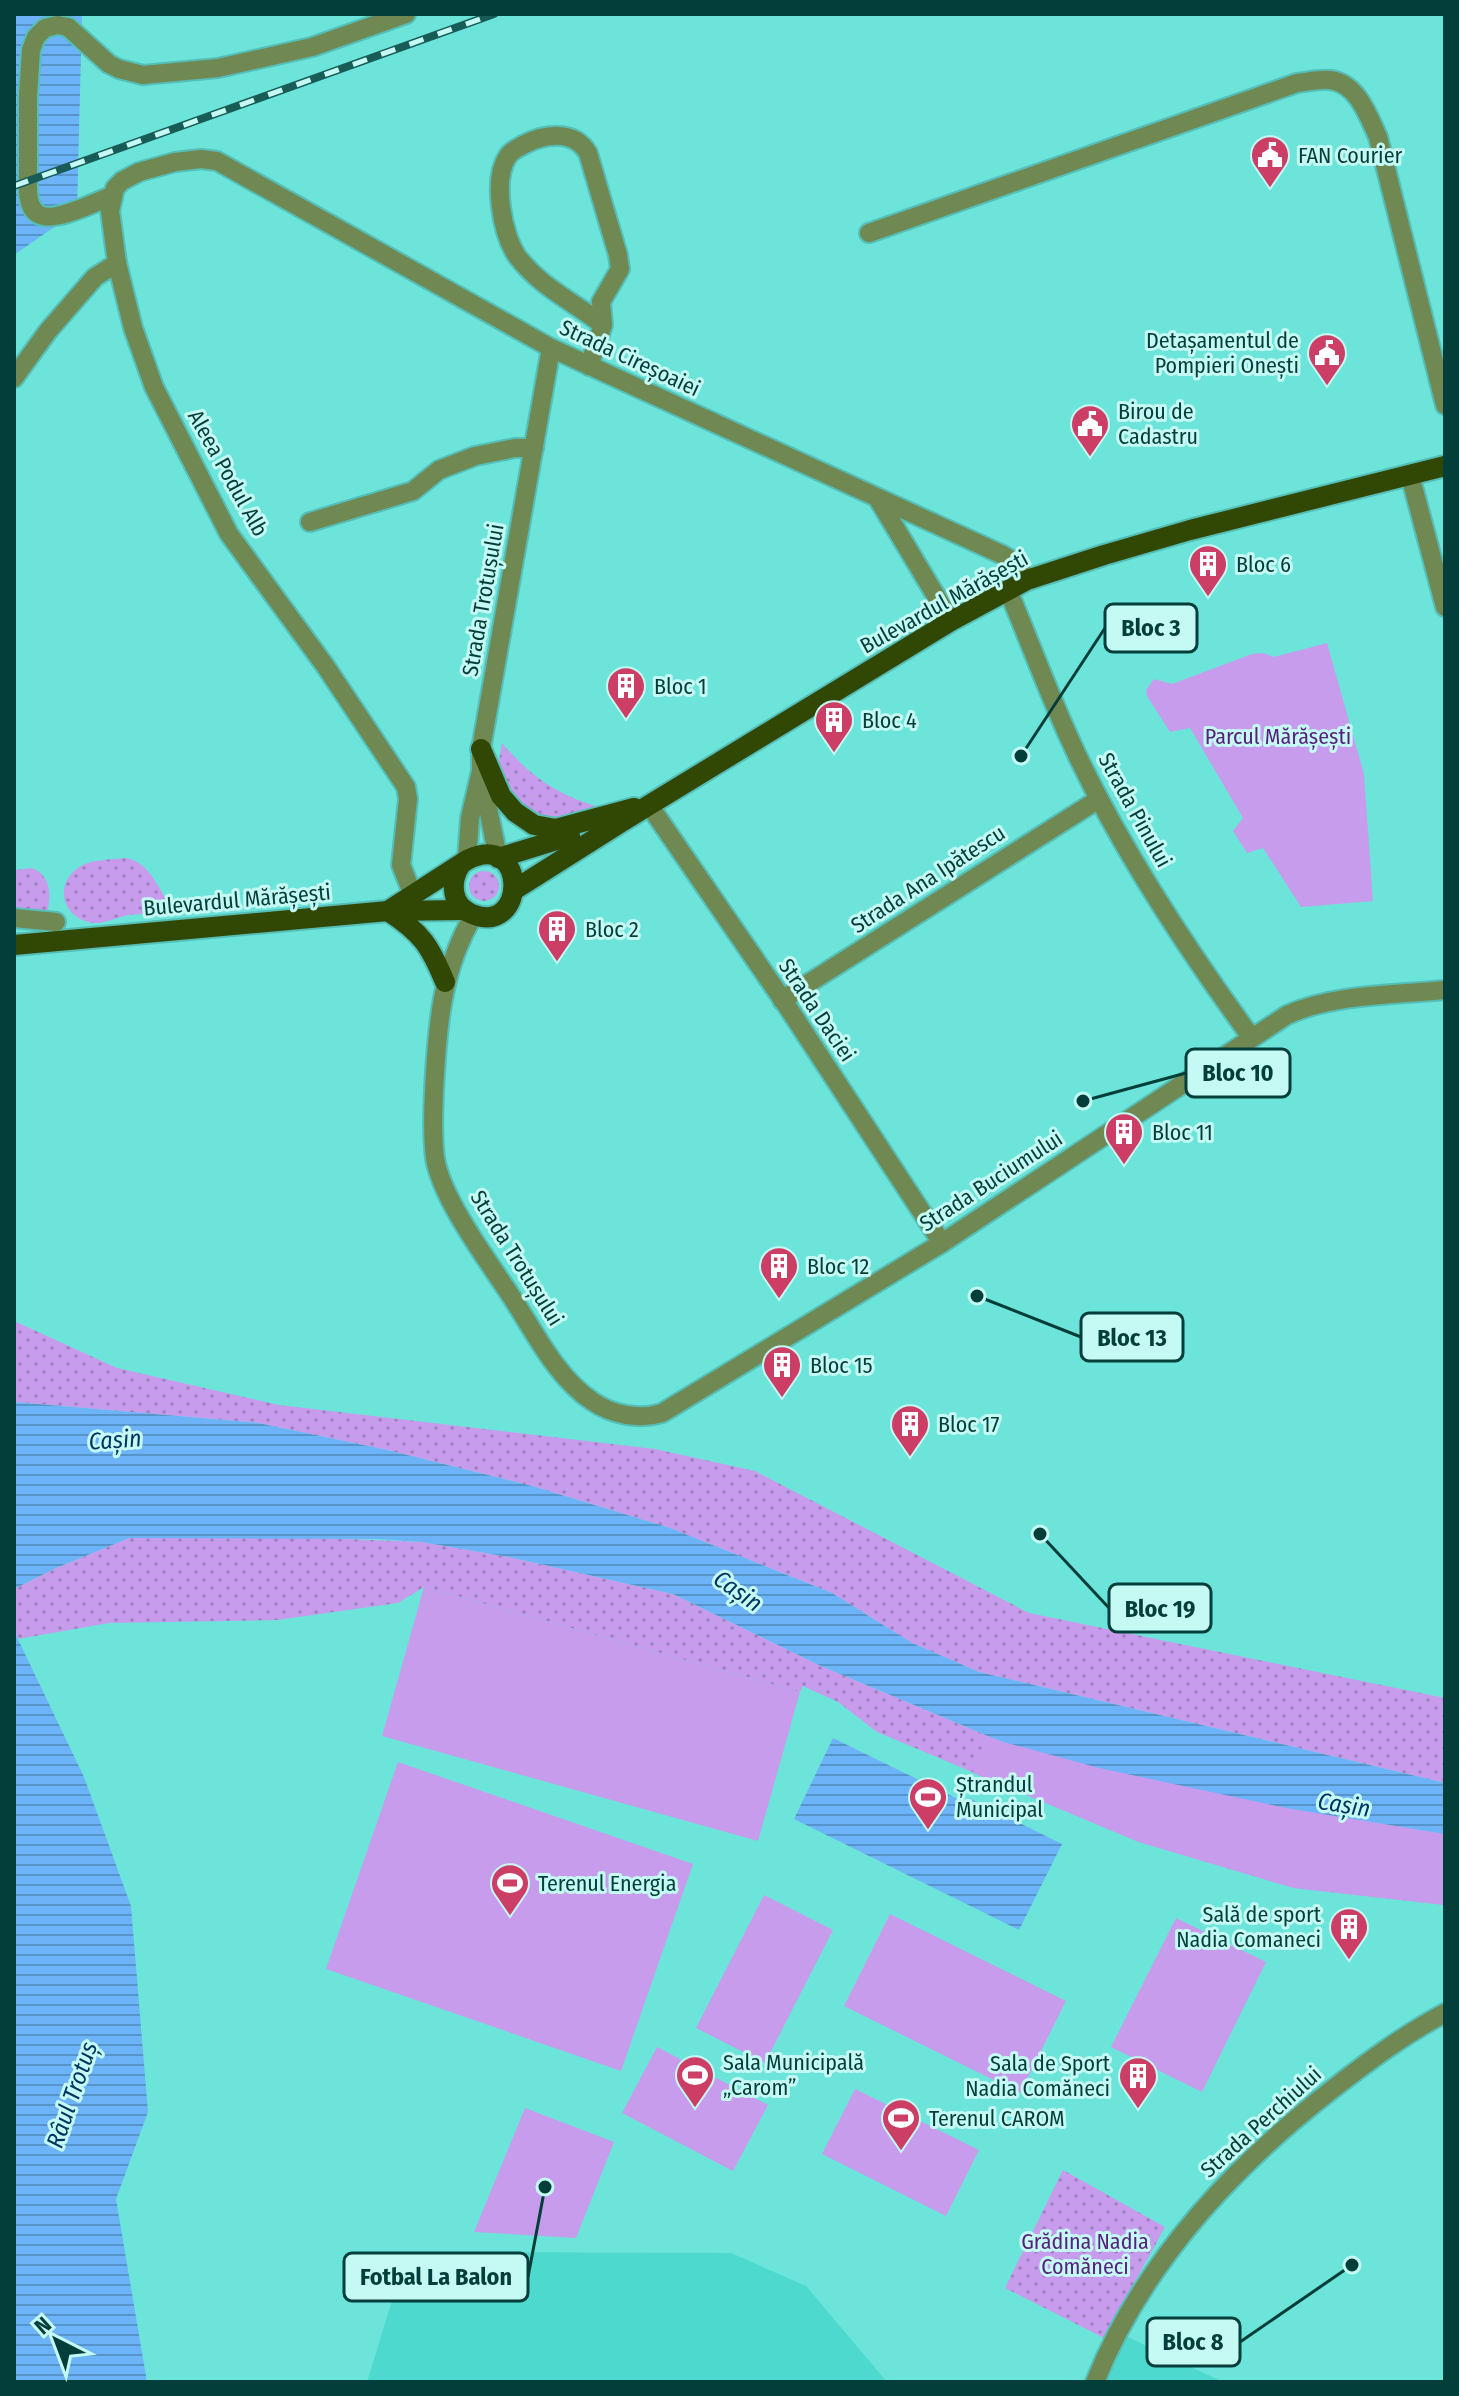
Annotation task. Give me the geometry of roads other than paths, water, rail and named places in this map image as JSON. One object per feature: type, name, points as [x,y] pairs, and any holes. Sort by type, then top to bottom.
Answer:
[{"type":"main road","name":"Bulevardul Mărășești","points":[[514,890],[951,621],[1027,580],[1190,530],[1445,466]]},
{"type":"main road","points":[[481,749],[501,796],[515,812],[546,829],[570,826],[649,805]]},
{"type":"main road","points":[[445,982],[437,962],[417,932],[388,911],[480,855],[498,858],[623,821]]},
{"type":"main road","points":[[464,863],[453,886],[456,899],[469,913],[483,917],[500,912],[507,906],[514,890],[512,874],[498,858]]},
{"type":"main road","name":"Bulevardul Mărășești","points":[[14,945],[388,911],[469,913]]},
{"type":"street","points":[[111,196],[62,215],[46,217],[37,214],[30,205],[28,96],[31,50],[36,37],[45,28],[58,25],[68,27],[109,64],[143,75],[218,68],[312,47],[406,14]]},
{"type":"street","points":[[869,233],[1297,83],[1331,80],[1351,89],[1378,137],[1445,405]]},
{"type":"street","points":[[589,366],[603,325],[601,302],[620,269],[583,144],[567,137],[548,136],[533,140],[509,155],[503,169],[501,206],[508,235],[515,252],[543,283],[603,325]]},
{"type":"street","name":"Strada Cireșoaiei","points":[[111,196],[122,181],[139,172],[175,162],[217,161],[551,348],[1003,555],[1016,563],[1027,580]]},
{"type":"street","name":"Aleea Podul Alb","points":[[111,196],[117,263],[133,328],[154,387],[229,534],[326,667],[406,787],[408,799],[401,865],[413,895]]},
{"type":"street","points":[[14,378],[48,331],[95,277],[117,263]]},
{"type":"street","name":"Strada Trotușului","points":[[464,863],[551,348]]},
{"type":"street","points":[[310,522],[413,491],[439,470],[475,456],[515,448],[534,448]]},
{"type":"street","points":[[1410,475],[1445,607]]},
{"type":"street","points":[[878,499],[951,621]]},
{"type":"street","name":"Strada Pinului","points":[[1008,590],[1071,742],[1099,799],[1195,960],[1251,1037]]},
{"type":"street","points":[[481,771],[498,858]]},
{"type":"street","name":"Strada Ana Ipătescu","points":[[782,1000],[1099,799]]},
{"type":"street","name":"Strada Daciei","points":[[649,805],[942,1243]]},
{"type":"street","name":"Strada Trotușului","points":[[469,913],[445,982],[438,1031],[434,1135],[436,1162],[451,1200],[470,1233],[544,1347],[580,1391],[596,1404],[624,1414],[642,1417],[662,1413]]},
{"type":"street","points":[[14,918],[56,922]]},
{"type":"street","name":"Strada Buciumului","points":[[662,1413],[942,1243],[1287,1015],[1319,1003],[1445,990]]},
{"type":"street","name":"Strada Perchiului","points":[[1095,2382],[1107,2351],[1137,2299],[1177,2242],[1217,2193],[1297,2116],[1380,2053],[1445,2013]]},
{"type":"water","points":[[14,14],[82,14],[77,211],[14,255]]},
{"type":"water","name":"Cașin","points":[[14,1402],[258,1423],[387,1450],[532,1486],[670,1528],[832,1593],[912,1643],[979,1672],[1445,1783],[1445,1834],[1286,1808],[1099,1768],[1000,1741],[819,1665],[673,1594],[509,1557],[422,1542],[129,1538],[14,1589]]},
{"type":"water","name":"Râul Trotuș","points":[[14,1631],[84,1777],[131,1906],[148,2112],[116,2199],[147,2382],[14,2382]]},
{"type":"water","name":"Ștrandul Municipal","points":[[833,1738],[966,1803],[969,1798],[1062,1844],[1019,1930],[794,1819]]},
{"type":"railway","points":[[14,186],[494,14]]},
{"type":"place","name":"FAN Courier","points":[[1270,189]]},
{"type":"place","name":"Detașamentul de Pompieri Onești","points":[[1327,387]]},
{"type":"place","name":"Birou de Cadastru","points":[[1090,458]]},
{"type":"place","name":"Bloc 6","points":[[1208,598]]},
{"type":"place","name":"Bloc 1","points":[[626,720]]},
{"type":"place","name":"Bloc 4","points":[[834,754]]},
{"type":"place","name":"Bloc 3","points":[[1021,756]]},
{"type":"place","name":"Bloc 2","points":[[557,963]]},
{"type":"place","name":"Bloc 10","points":[[1083,1101]]},
{"type":"place","name":"Bloc 11","points":[[1124,1166]]},
{"type":"place","name":"Bloc 13","points":[[977,1296]]},
{"type":"place","name":"Bloc 12","points":[[779,1300]]},
{"type":"place","name":"Bloc 15","points":[[782,1399]]},
{"type":"place","name":"Bloc 17","points":[[910,1458]]},
{"type":"place","name":"Bloc 19","points":[[1040,1534]]},
{"type":"place","name":"Ștrandul Municipal","points":[[928,1831]]},
{"type":"place","name":"Terenul Energia","points":[[510,1917]]},
{"type":"place","name":"Sală de sport Nadia Comaneci","points":[[1349,1961]]},
{"type":"place","name":"Sala Municipală „Carom”","points":[[695,2109]]},
{"type":"place","name":"Sala de Sport Nadia Comăneci","points":[[1138,2110]]},
{"type":"place","name":"Terenul CAROM","points":[[901,2152]]},
{"type":"place","name":"Fotbal La Balon","points":[[545,2187]]},
{"type":"place","name":"Bloc 8","points":[[1352,2265]]},
{"type":"park label","name":"Parcul Mărășești","points":[[1278,736]]},
{"type":"park label","name":"Grădina Nadia Comăneci","points":[[1085,2254]]}]
